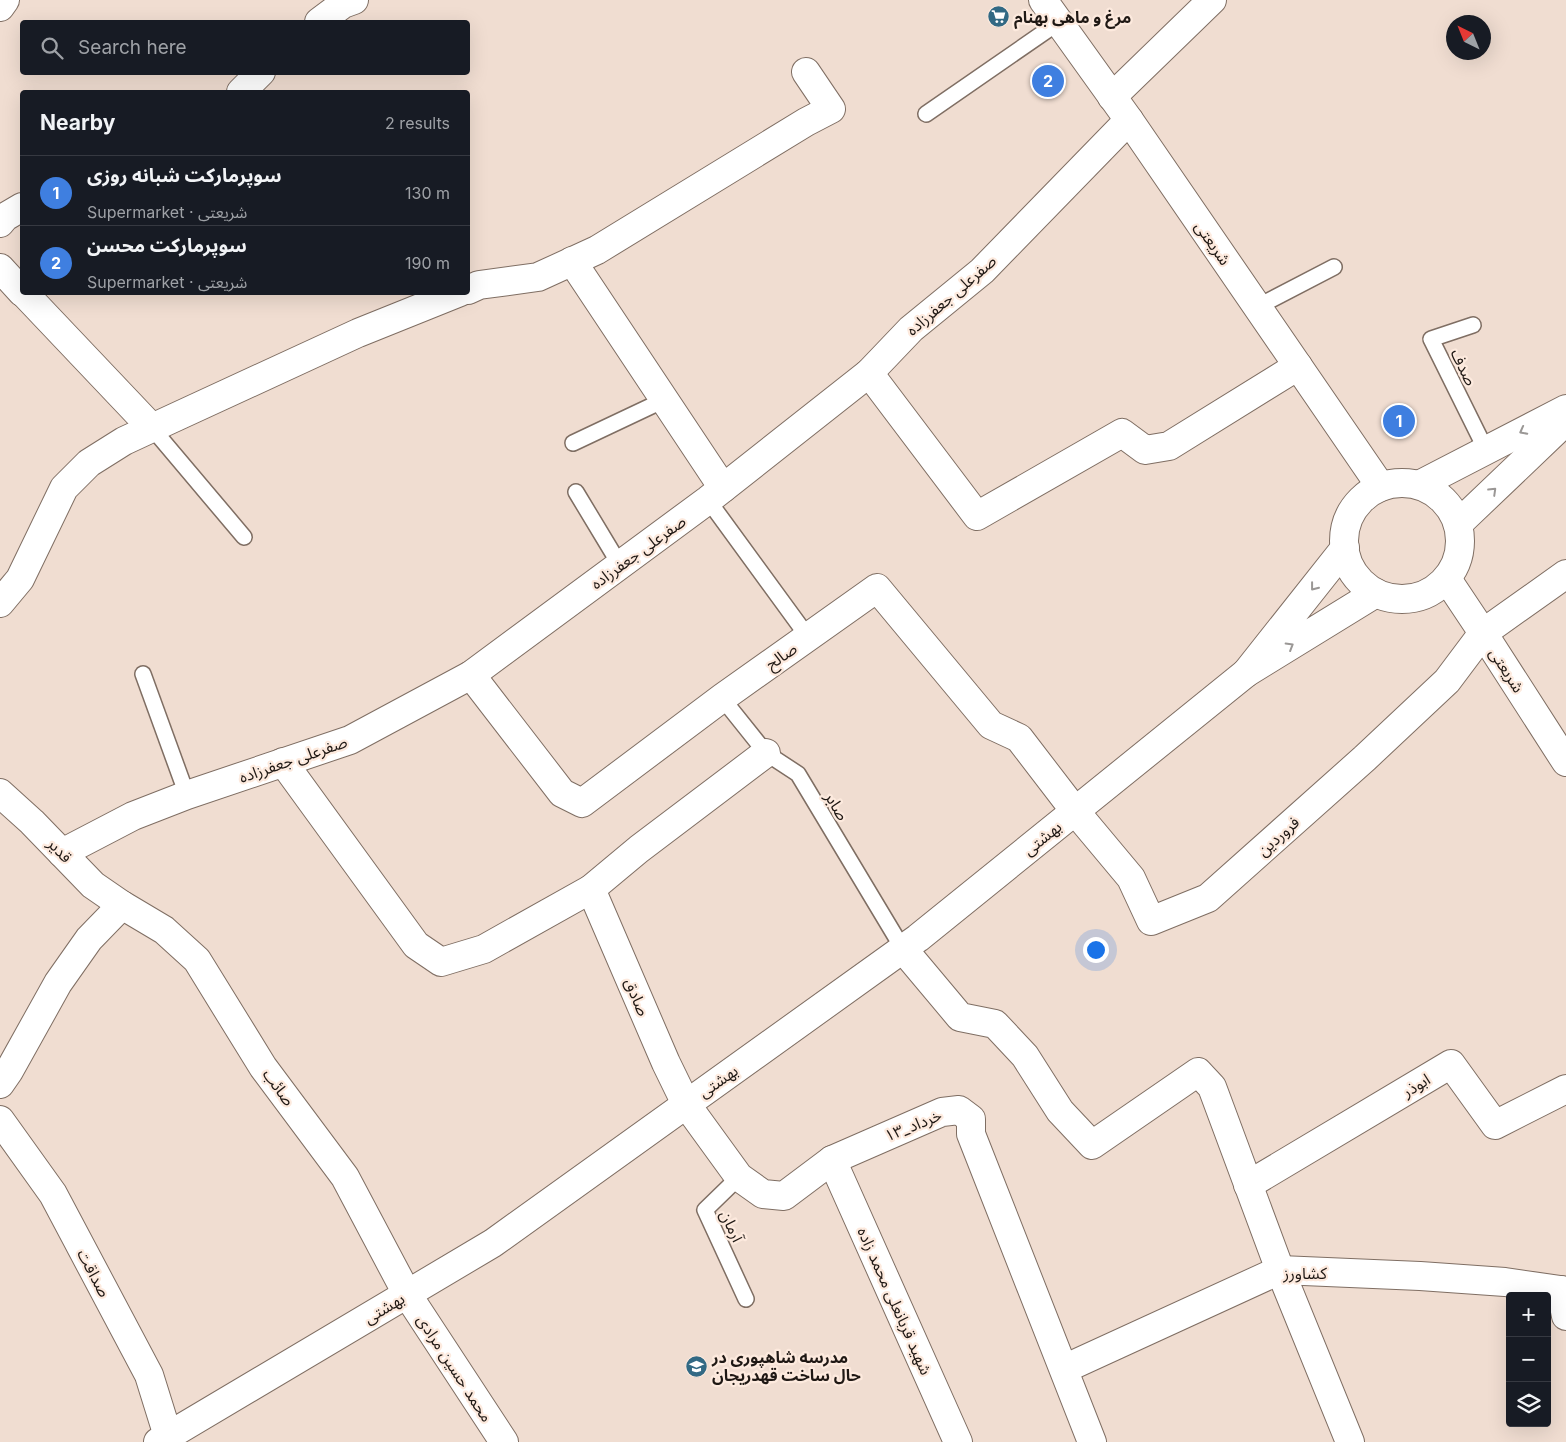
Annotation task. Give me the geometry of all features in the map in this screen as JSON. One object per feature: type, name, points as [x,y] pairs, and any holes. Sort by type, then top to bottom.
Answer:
[{"type":"street","points":[[0,7],[5,0]]},
{"type":"street","points":[[322,20],[343,4],[354,0]]},
{"type":"street","name":"شریعتی","points":[[1042,0],[1129,120],[1381,487]]},
{"type":"street","points":[[1112,97],[1212,0]]},
{"type":"street","points":[[470,289],[479,285],[538,277],[597,250],[781,137],[831,109],[806,72]]},
{"type":"street","points":[[243,90],[258,75]]},
{"type":"street","name":"صفرعلی جعفرزاده","points":[[62,853],[134,816],[187,795],[350,740],[471,675],[716,494],[868,373],[911,329],[982,271],[1129,120]]},
{"type":"street","points":[[572,262],[664,400],[716,494]]},
{"type":"street","points":[[0,268],[20,289]]},
{"type":"street","points":[[26,295],[152,428]]},
{"type":"street","points":[[0,603],[20,579],[64,488],[89,462],[124,441],[358,333],[453,295]]},
{"type":"street","points":[[868,373],[977,516],[1122,433],[1145,450],[1169,446],[1298,366]]},
{"type":"street","points":[[1419,485],[1566,408]]},
{"type":"street","points":[[1458,524],[1566,421]]},
{"type":"street","points":[[1400,483],[1419,485],[1436,494],[1450,507],[1458,524],[1460,543],[1456,562],[1447,579],[1432,591],[1414,598],[1395,598],[1376,593],[1361,582],[1350,567],[1345,548],[1346,529],[1352,511],[1365,497],[1381,487],[1400,483]]},
{"type":"street","points":[[1246,673],[1345,548]]},
{"type":"street","points":[[1483,633],[1566,574]]},
{"type":"street","name":"شریعتی","points":[[1447,579],[1566,762]]},
{"type":"street","name":"صالح","points":[[471,675],[562,792],[582,803],[722,698],[878,588],[991,725],[1019,738],[1075,811]]},
{"type":"street","points":[[1246,673],[1376,593]]},
{"type":"street","name":"فروردین","points":[[1075,811],[1131,878],[1151,921],[1208,898],[1365,758],[1447,681],[1483,633]]},
{"type":"street","name":"بهشتی","points":[[166,1440],[493,1243],[903,949],[1246,673]]},
{"type":"street","points":[[283,762],[416,944],[441,962],[484,949],[591,889],[639,849],[766,753]]},
{"type":"street","name":"قدیر","points":[[0,793],[32,822],[93,885],[122,905]]},
{"type":"street","name":"صادق","points":[[591,889],[666,1063],[686,1104]]},
{"type":"street","points":[[0,1084],[9,1072],[58,983],[89,939],[122,905]]},
{"type":"street","name":"صائب","points":[[122,905],[164,930],[197,960],[263,1067],[346,1177],[407,1294]]},
{"type":"street","points":[[903,949],[960,1018],[995,1024],[1025,1056],[1060,1111],[1092,1145],[1198,1072],[1212,1087],[1280,1270],[1350,1442]]},
{"type":"street","name":"ابوذر","points":[[1248,1185],[1451,1064],[1495,1125],[1566,1089]]},
{"type":"street","name":"۱۳_خرداد","points":[[686,1104],[739,1177],[763,1194],[784,1196],[832,1160],[942,1112],[959,1110],[971,1119],[971,1134],[1092,1442]]},
{"type":"street","name":"صداقت","points":[[0,1120],[53,1194],[149,1375],[166,1440]]},
{"type":"street","name":"شهید قربانعلی محمد زاده","points":[[832,1160],[958,1442]]},
{"type":"street","name":"کشاورز","points":[[1064,1369],[1280,1270],[1505,1282],[1563,1291]]},
{"type":"street","points":[[1563,1291],[1566,1316]]},
{"type":"street","name":"محمد حسین مرادی","points":[[407,1294],[504,1442]]},
{"type":"lane","points":[[926,114],[1059,22]]},
{"type":"lane","points":[[1257,307],[1334,267]]},
{"type":"lane","name":"صدف","points":[[1473,325],[1431,339],[1486,450]]},
{"type":"lane","points":[[573,443],[664,400]]},
{"type":"lane","points":[[152,428],[244,537]]},
{"type":"lane","points":[[576,492],[620,565]]},
{"type":"lane","points":[[716,494],[808,637]]},
{"type":"lane","points":[[143,674],[187,795]]},
{"type":"lane","name":"صابر","points":[[722,698],[766,753],[798,774],[903,949]]},
{"type":"lane","name":"آرمان","points":[[739,1177],[705,1210],[746,1299]]},
{"type":"place","name":"مرغ و ماهی بهنام","points":[[998,17]]},
{"type":"place","name":"سوپرمارکت محسن","points":[[1048,81]]},
{"type":"place","name":"سوپرمارکت شبانه روزی","points":[[1399,421]]},
{"type":"place","name":"مدرسه شاهپوری در حال ساخت قهدریجان","points":[[696,1366]]}]
